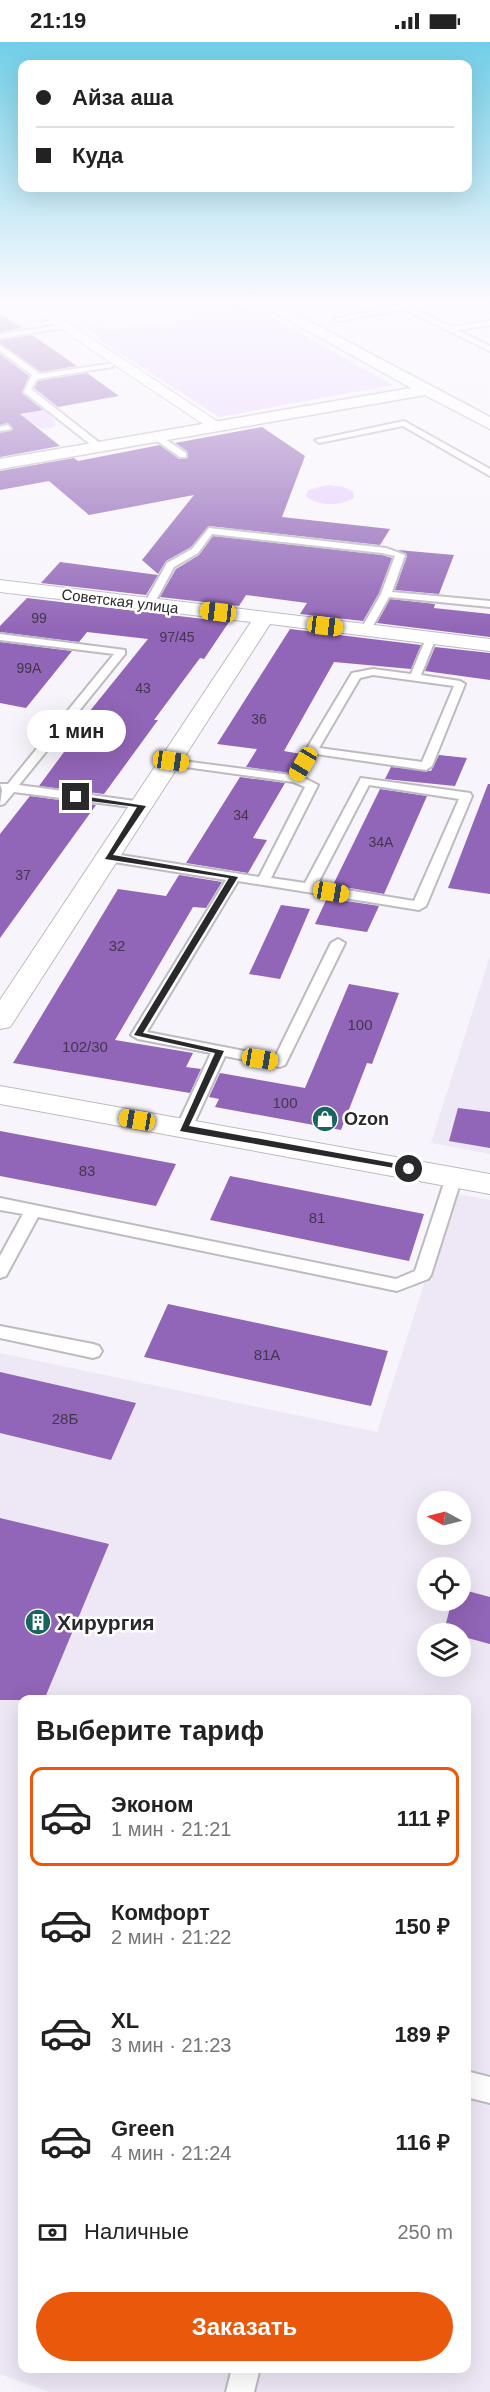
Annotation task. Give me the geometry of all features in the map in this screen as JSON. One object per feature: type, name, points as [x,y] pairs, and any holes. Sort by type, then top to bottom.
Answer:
[{"type":"street","points":[[196,413],[215,425]]},
{"type":"street","points":[[0,464],[290,413]]},
{"type":"street","points":[[469,413],[490,424]]},
{"type":"street","name":"Советская улица","points":[[0,586],[490,645]]},
{"type":"street","points":[[0,1021],[264,618]]},
{"type":"street","points":[[0,1095],[490,1184]]},
{"type":"lane","points":[[56,413],[98,446]]},
{"type":"lane","points":[[319,440],[404,423],[490,473]]},
{"type":"lane","points":[[156,436],[183,455]]},
{"type":"lane","points":[[149,604],[170,565],[195,551],[208,531],[384,550],[400,555],[386,594],[365,631]]},
{"type":"lane","points":[[386,594],[490,604]]},
{"type":"lane","points":[[0,637],[120,652],[5,787],[0,801]]},
{"type":"lane","points":[[415,678],[431,638]]},
{"type":"lane","points":[[295,779],[312,750],[356,675],[373,672],[459,684],[426,766],[312,750]]},
{"type":"lane","points":[[171,761],[295,779],[312,785],[263,881]]},
{"type":"lane","points":[[108,857],[419,906],[466,796],[365,781],[309,888]]},
{"type":"lane","points":[[5,787],[142,806]]},
{"type":"lane","points":[[234,877],[138,1035],[280,1062],[338,943]]},
{"type":"lane","points":[[184,1128],[220,1051]]},
{"type":"lane","points":[[0,1204],[397,1286],[422,1275],[454,1177]]},
{"type":"lane","points":[[0,1272],[33,1211]]},
{"type":"lane","points":[[0,1332],[93,1351]]},
{"type":"lane","points":[[471,2085],[490,2090]]},
{"type":"lane","points":[[240,2392],[245,2373]]},
{"type":"shaded area","points":[[29,413],[51,413],[55,426],[42,428],[22,416]]},
{"type":"shaded area","points":[[212,413],[243,413],[219,417]]},
{"type":"shaded area","points":[[328,485],[353,491],[354,498],[343,503],[323,504],[306,496],[308,490]]},
{"type":"shaded area","points":[[490,956],[490,1154],[431,1143]]},
{"type":"shaded area","points":[[453,1193],[490,1200],[490,2392],[49,2392],[0,2374],[0,1353],[377,1432]]},
{"type":"building","points":[[0,413],[28,413],[20,414],[60,446],[0,457],[0,433],[13,429],[7,423],[0,425]]},
{"type":"building","points":[[262,427],[305,456],[282,517],[390,529],[380,545],[209,526],[191,547],[166,561],[158,574],[142,560],[194,495],[89,515],[49,481],[0,490],[0,471],[74,458],[78,461],[160,445],[179,459],[186,459],[187,451],[175,443]]},
{"type":"building","points":[[213,536],[392,558],[379,593],[363,621],[300,614],[307,603],[246,595],[239,606],[160,597],[176,569],[199,555]]},
{"type":"building","points":[[398,550],[454,555],[439,594],[395,590],[407,556]]},
{"type":"building","points":[[60,562],[158,575],[146,595],[41,583]]},
{"type":"building","points":[[27,598],[229,622],[204,659],[200,658],[154,720],[158,720],[104,794],[39,786],[89,718],[85,717],[148,639],[87,632],[79,642],[0,632],[0,626]]},
{"type":"building","points":[[390,599],[435,604],[434,608],[490,614],[490,637],[377,623]]},
{"type":"building","points":[[290,629],[421,645],[411,669],[334,662],[284,751],[301,754],[290,773],[246,767],[257,749],[217,744]]},
{"type":"building","points":[[0,642],[72,651],[26,708],[0,703]]},
{"type":"building","points":[[435,647],[490,653],[490,680],[425,671]]},
{"type":"building","points":[[439,755],[467,758],[455,786],[385,779],[391,767],[431,771]]},
{"type":"building","points":[[240,777],[285,783],[253,838],[267,840],[248,873],[186,863]]},
{"type":"building","points":[[488,784],[490,784],[490,894],[448,888]]},
{"type":"building","points":[[380,789],[427,796],[384,894],[333,885]]},
{"type":"building","points":[[30,796],[96,805],[0,938],[0,834]]},
{"type":"building","points":[[179,875],[222,882],[206,908],[193,907],[115,1040],[193,1053],[186,1067],[201,1069],[190,1093],[13,1063],[118,889],[166,896]]},
{"type":"building","points":[[327,898],[379,906],[367,932],[315,924]]},
{"type":"building","points":[[281,905],[310,909],[280,979],[249,974]]},
{"type":"building","points":[[349,984],[399,993],[372,1064],[367,1063],[341,1130],[215,1107],[219,1099],[209,1097],[220,1073],[305,1088]]},
{"type":"building","points":[[458,1108],[490,1112],[490,1148],[449,1141]]},
{"type":"building","points":[[0,1131],[176,1164],[156,1206],[0,1176]]},
{"type":"building","points":[[230,1176],[424,1214],[409,1261],[210,1220]]},
{"type":"building","points":[[168,1304],[388,1351],[371,1406],[144,1357]]},
{"type":"building","points":[[0,1372],[136,1403],[111,1460],[0,1433]]},
{"type":"building","name":"Хирургия","points":[[0,1518],[109,1544],[46,1695],[18,1695],[18,1700],[0,1700]]},
{"type":"building","points":[[471,1592],[490,1597],[490,1644],[471,1639],[471,1623],[446,1623],[449,1611],[471,1611]]},
{"type":"place","name":"Ozon","points":[[325,1119]]},
{"type":"place","name":"Хирургия","points":[[38,1622]]},
{"type":"route","points":[[76,797],[142,806],[108,857],[234,877],[138,1035],[220,1051],[184,1128],[409,1169]]}]
